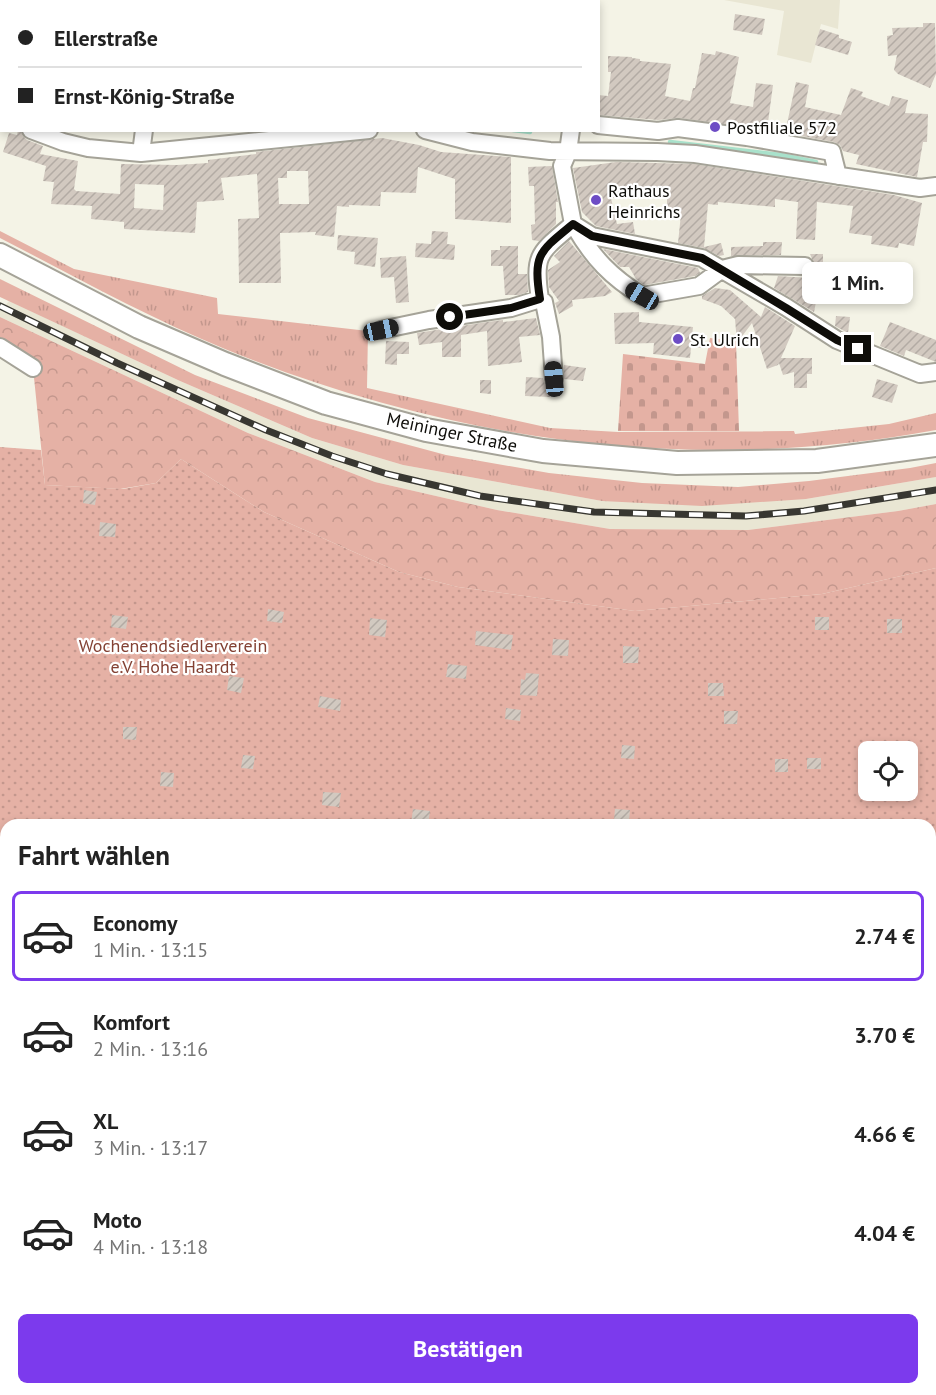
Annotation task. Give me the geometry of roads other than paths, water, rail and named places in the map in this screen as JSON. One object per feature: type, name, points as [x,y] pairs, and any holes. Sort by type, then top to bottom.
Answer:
[{"type":"main road","name":"Meininger Straße","points":[[0,255],[139,327],[225,364],[326,403],[426,430],[543,451],[677,463],[817,461],[936,445]]},
{"type":"street","points":[[600,125],[658,131],[678,128],[744,150],[837,176],[920,188],[936,186]]},
{"type":"street","points":[[657,152],[658,131]]},
{"type":"street","points":[[37,132],[88,148],[141,153],[349,132]]},
{"type":"street","points":[[141,153],[144,132]]},
{"type":"street","points":[[438,132],[458,135],[484,144],[568,152],[695,154],[744,150],[832,152],[837,176]]},
{"type":"street","points":[[571,132],[568,152],[562,166],[573,224],[601,266],[642,296],[699,286],[722,269],[738,265],[805,266]]},
{"type":"street","points":[[573,224],[592,236],[702,258],[837,340],[928,373],[936,381]]},
{"type":"street","points":[[554,379],[546,312],[544,302],[540,299],[536,272],[538,261],[549,245],[573,224]]},
{"type":"street","points":[[381,330],[429,320],[511,308],[540,299]]},
{"type":"street","points":[[0,347],[33,368]]},
{"type":"waterway","points":[[670,142],[781,155],[816,162]]},
{"type":"railway","points":[[0,306],[117,363],[266,430],[332,456],[387,474],[480,496],[594,512],[746,516],[804,511],[936,490]]},
{"type":"place","name":"Postfiliale 572","points":[[715,127]]},
{"type":"place","name":"Rathaus Heinrichs","points":[[596,200]]},
{"type":"place","name":"St. Ulrich","points":[[678,339]]},
{"type":"park label","name":"Wochenendsiedlerverein e.V. Hohe Haardt","points":[[173,655]]}]
